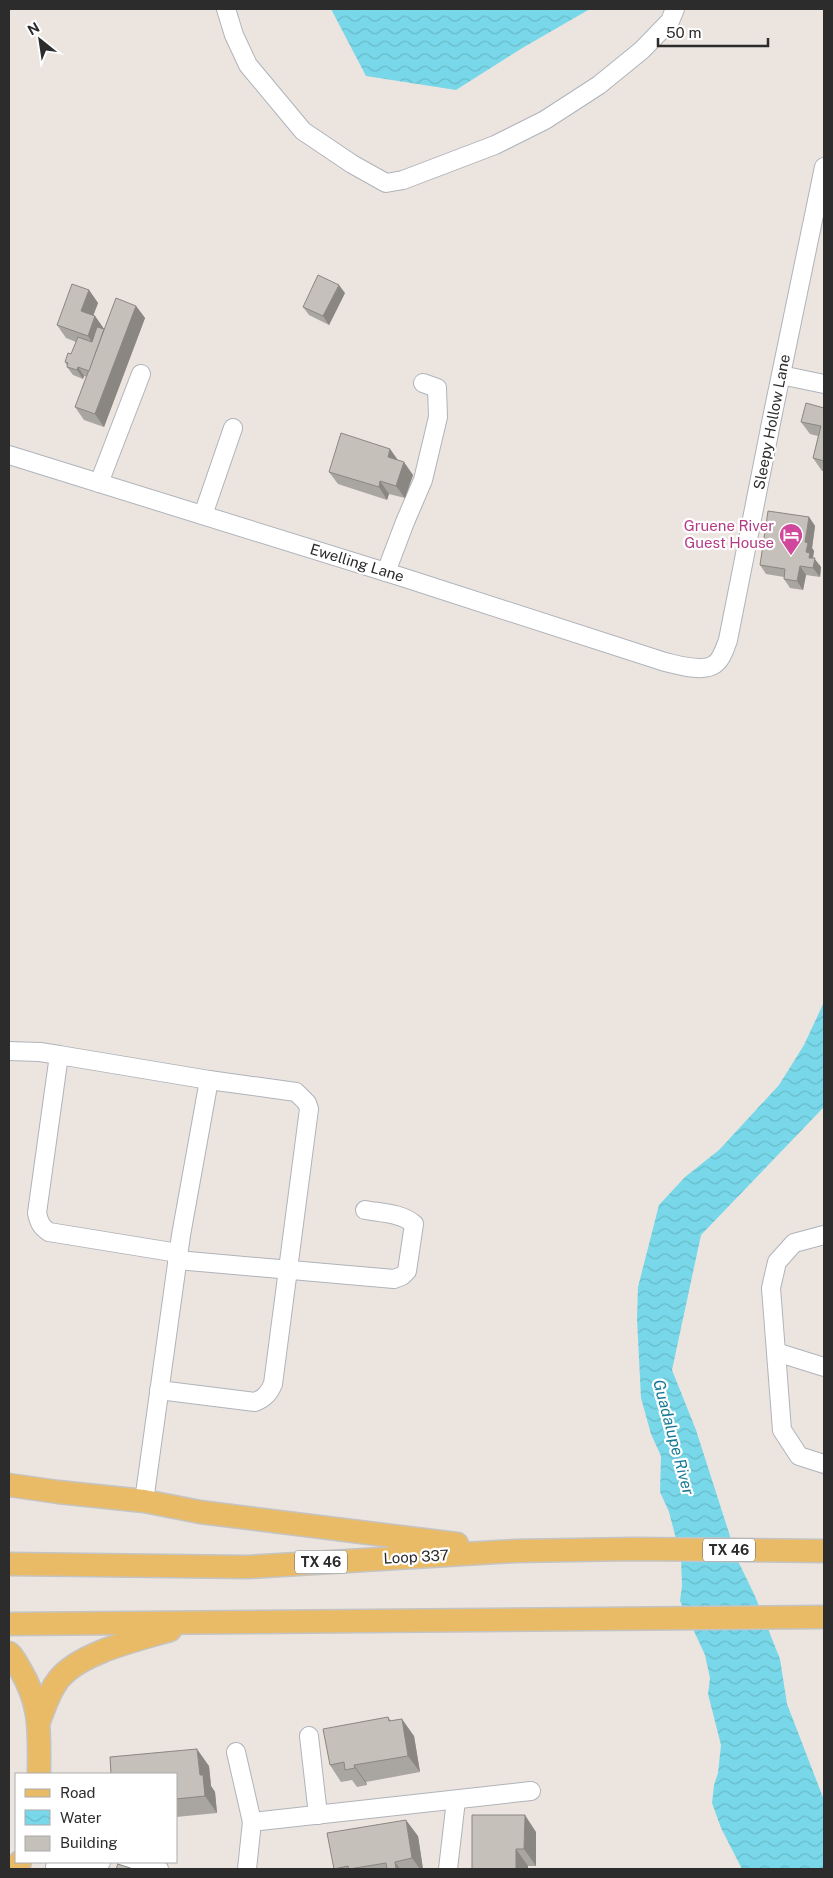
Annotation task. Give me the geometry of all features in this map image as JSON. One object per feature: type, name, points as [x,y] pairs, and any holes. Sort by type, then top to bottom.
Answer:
[{"type":"main road","points":[[9,1485],[144,1501],[200,1512],[515,1551]]},
{"type":"main road","name":"Loop 337","points":[[9,1564],[248,1566],[515,1551],[633,1549],[824,1551]]},
{"type":"main road","points":[[9,1624],[824,1617]]},
{"type":"main road","points":[[39,1721],[50,1692],[59,1678],[78,1663],[112,1647],[198,1622]]},
{"type":"main road","points":[[9,1653],[23,1675],[32,1696],[39,1721],[39,1773]]},
{"type":"street","points":[[226,9],[234,35],[248,65],[303,131],[352,164],[386,182],[403,180],[495,145],[545,120],[599,85],[642,50],[670,21],[675,9]]},
{"type":"street","name":"Sleepy Hollow Lane","points":[[706,668],[715,664],[728,640],[824,167]]},
{"type":"street","points":[[99,483],[141,374]]},
{"type":"street","points":[[781,375],[824,384]]},
{"type":"street","points":[[386,572],[423,480],[438,417],[438,388],[423,383]]},
{"type":"street","points":[[203,515],[233,428]]},
{"type":"street","name":"Ewelling Lane","points":[[9,455],[386,572],[665,662],[681,666],[706,668]]},
{"type":"street","points":[[9,1051],[40,1052],[209,1080],[296,1092],[307,1103],[309,1109],[273,1384],[266,1396],[255,1402],[159,1390]]},
{"type":"street","points":[[59,1055],[37,1212],[38,1220],[43,1228],[49,1232],[178,1256],[287,1270],[394,1279],[402,1276],[407,1271],[414,1224],[408,1218],[365,1210]]},
{"type":"street","points":[[144,1501],[178,1256],[209,1080]]},
{"type":"street","points":[[824,1235],[794,1243],[777,1262],[771,1288],[782,1430],[799,1456],[824,1464]]},
{"type":"street","points":[[776,1352],[824,1367]]},
{"type":"street","points":[[309,1736],[318,1815]]},
{"type":"street","points":[[236,1752],[252,1822],[246,1869]]},
{"type":"street","points":[[252,1822],[531,1791]]},
{"type":"street","points":[[448,1869],[456,1800]]},
{"type":"street","points":[[52,1866],[97,1863]]},
{"type":"street","points":[[132,1863],[159,1869]]},
{"type":"water","points":[[331,9],[590,9],[524,47],[456,90],[366,76]]},
{"type":"water","name":"Guadalupe River","points":[[824,1002],[824,1107],[701,1235],[672,1370],[696,1430],[738,1561],[755,1596],[780,1659],[787,1704],[824,1800],[824,1869],[742,1869],[721,1828],[712,1803],[721,1745],[708,1694],[710,1678],[705,1655],[680,1601],[682,1586],[681,1558],[669,1512],[660,1492],[661,1456],[651,1434],[641,1398],[637,1319],[638,1287],[659,1205],[685,1177],[719,1150],[779,1085],[804,1045]]},
{"type":"building","points":[[318,275],[339,285],[323,316],[303,307]]},
{"type":"building","points":[[72,284],[89,290],[81,311],[95,316],[88,336],[57,325]]},
{"type":"building","points":[[116,298],[136,306],[95,414],[75,407]]},
{"type":"building","points":[[97,327],[104,329],[89,371],[78,367],[77,370],[67,367],[68,363],[65,362],[68,353],[71,354],[78,337],[92,342]]},
{"type":"building","points":[[806,403],[824,408],[824,461],[813,458],[821,426],[801,422]]},
{"type":"building","points":[[341,433],[390,449],[388,457],[404,462],[396,486],[380,481],[379,487],[329,472]]},
{"type":"building","name":"Gruene River Guest House","points":[[768,511],[809,517],[805,542],[808,543],[806,552],[810,553],[809,558],[815,558],[813,568],[800,566],[797,581],[784,579],[785,569],[760,565]]},
{"type":"building","points":[[388,1717],[389,1721],[402,1719],[408,1756],[354,1765],[355,1768],[345,1770],[344,1762],[330,1765],[323,1729]]},
{"type":"building","points":[[197,1749],[200,1775],[203,1775],[205,1796],[178,1799],[178,1773],[111,1773],[110,1757]]},
{"type":"building","points":[[472,1815],[525,1815],[524,1849],[516,1849],[516,1869],[472,1869]]},
{"type":"building","points":[[406,1820],[412,1858],[395,1862],[396,1869],[387,1869],[386,1863],[349,1869],[348,1866],[334,1869],[327,1833]]},
{"type":"building","points":[[118,1864],[133,1869],[116,1869]]},
{"type":"place","name":"Gruene River Guest House","points":[[791,556]]}]
